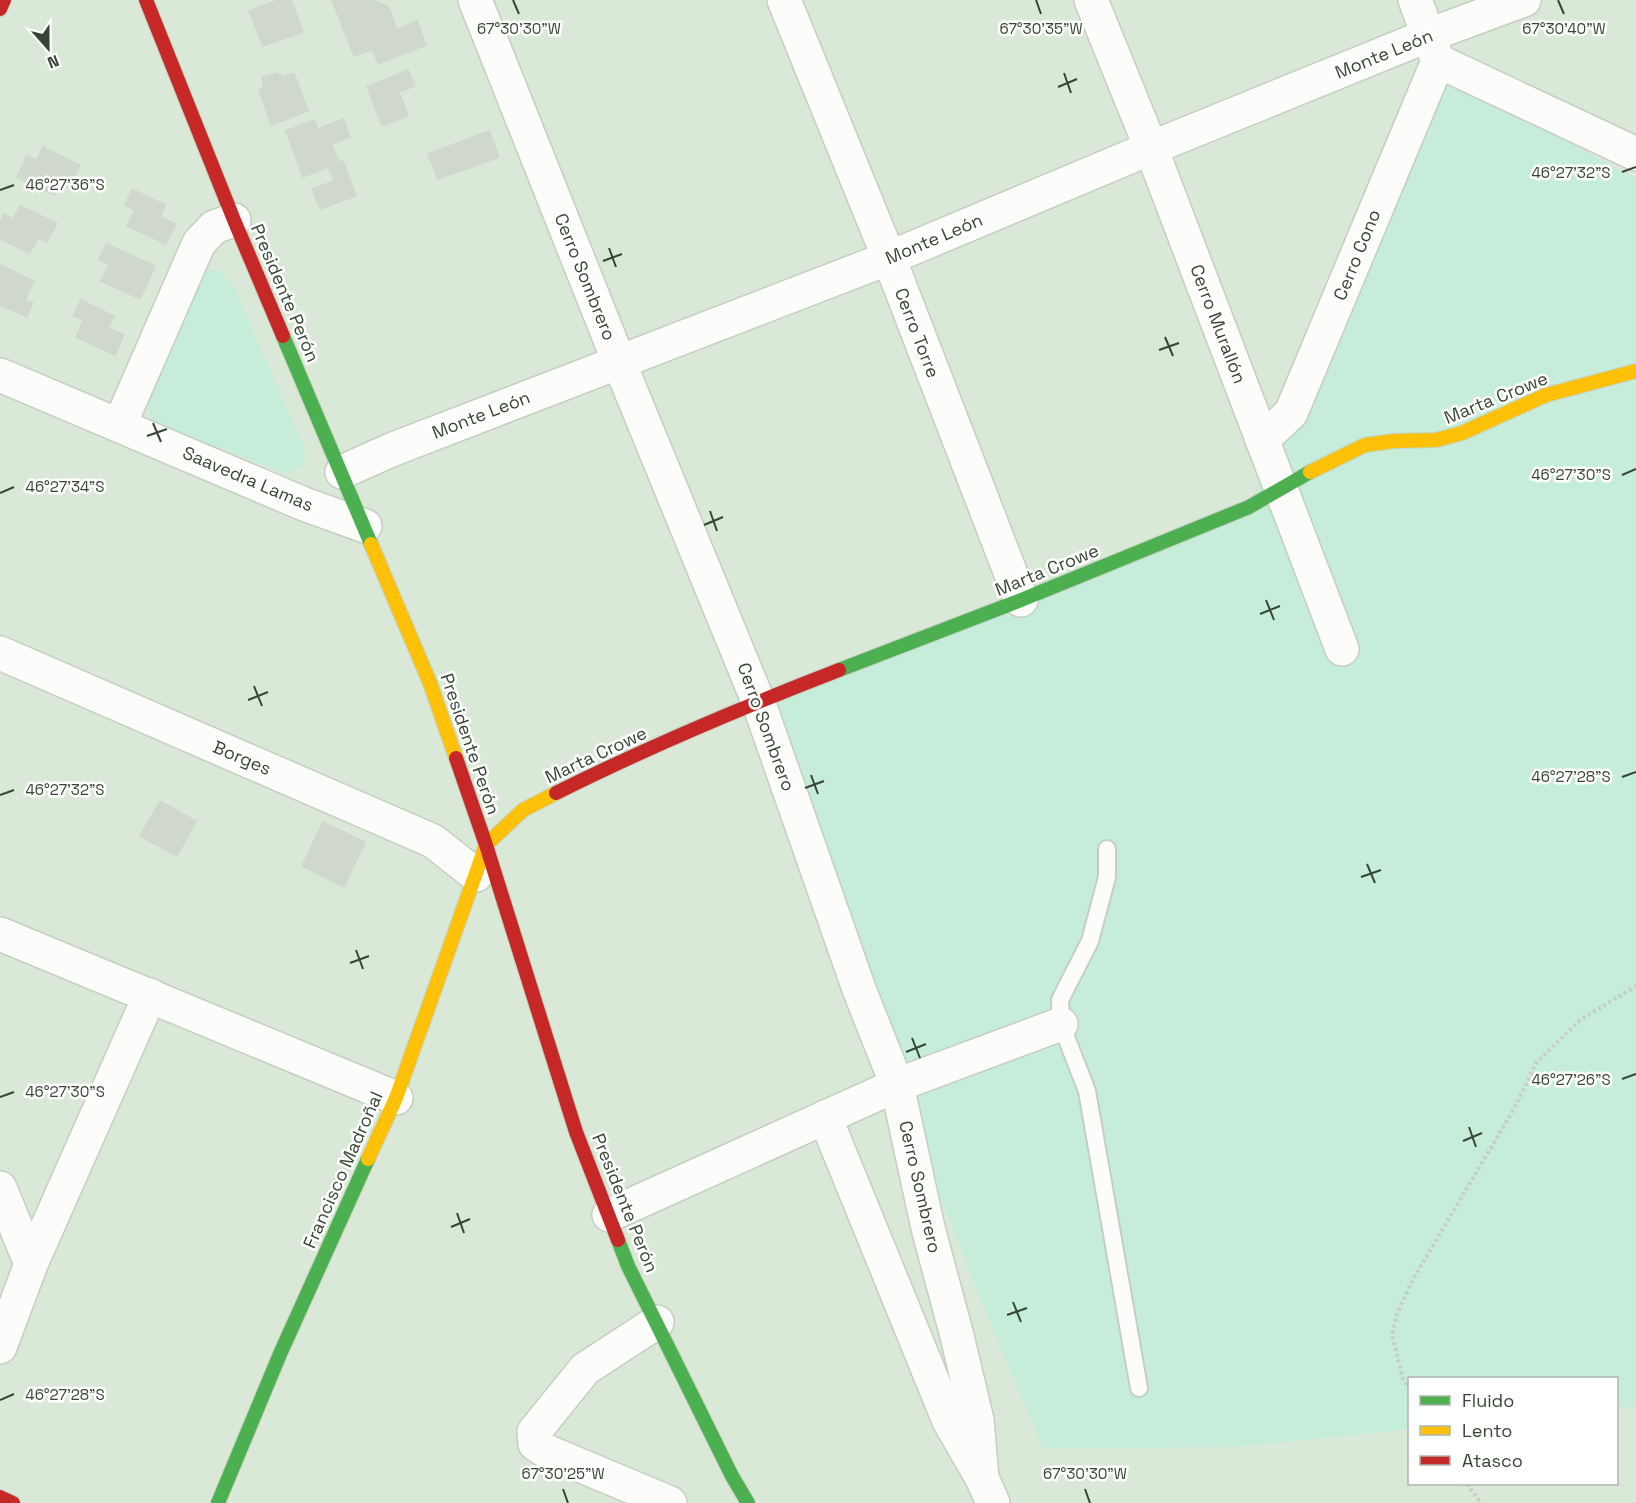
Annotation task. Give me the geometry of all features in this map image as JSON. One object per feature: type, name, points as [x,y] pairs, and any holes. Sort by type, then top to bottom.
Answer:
[{"type":"street","points":[[0,9],[4,0]]},
{"type":"street","name":"Presidente Perón","points":[[146,0],[234,220],[430,683],[486,845],[576,1132],[628,1266],[727,1466],[748,1503]]},
{"type":"street","name":"Cerro Sombrero","points":[[475,0],[618,362],[758,701],[859,989],[897,1084],[928,1228],[977,1420],[987,1490]]},
{"type":"street","name":"Cerro Torre","points":[[784,0],[889,258],[1021,600]]},
{"type":"street","name":"Cerro Murallón","points":[[1091,0],[1151,148],[1342,649]]},
{"type":"street","points":[[1414,0],[1433,48],[1636,154]]},
{"type":"street","name":"Monte León","points":[[342,472],[391,450],[889,258],[1151,148],[1433,48],[1524,0]]},
{"type":"street","name":"Cerro Cono","points":[[1262,440],[1291,413],[1433,48]]},
{"type":"street","points":[[120,424],[199,243],[214,227],[234,220]]},
{"type":"street","name":"Marta Crowe","points":[[486,845],[523,810],[596,773],[758,701],[1021,600],[1249,507],[1365,445],[1394,441],[1436,440],[1462,433],[1546,395],[1636,371]]},
{"type":"street","name":"Saavedra Lamas","points":[[0,375],[304,504],[365,526]]},
{"type":"street","name":"Borges","points":[[0,653],[433,841],[476,875]]},
{"type":"street","name":"Francisco Madroñal","points":[[218,1503],[280,1354],[396,1098],[486,845]]},
{"type":"street","points":[[0,934],[396,1098]]},
{"type":"street","points":[[0,1347],[32,1264],[150,995]]},
{"type":"street","points":[[609,1215],[897,1084],[1061,1024]]},
{"type":"street","name":"Cerro Sombrero","points":[[825,1117],[949,1421],[987,1490]]},
{"type":"street","points":[[0,1188],[32,1264]]},
{"type":"street","points":[[657,1322],[585,1369],[534,1432],[535,1444],[546,1451],[670,1503]]},
{"type":"street","points":[[0,1497],[13,1503]]},
{"type":"lane","points":[[1107,849],[1107,877],[1090,940],[1060,1000],[1061,1024],[1086,1091],[1139,1388]]},
{"type":"path","points":[[1408,1387],[1403,1379],[1392,1335],[1397,1314],[1412,1281],[1515,1107],[1536,1063],[1580,1020],[1636,986]]},
{"type":"path","points":[[1468,1485],[1481,1503]]},
{"type":"shaded area","points":[[0,0],[1636,0],[1636,1503],[0,1503]]},
{"type":"green space","points":[[1441,75],[1636,178],[1636,1406],[1618,1408],[1618,1377],[1408,1377],[1408,1429],[1233,1447],[1043,1448],[987,1315],[897,1085],[758,701],[1249,507]]},
{"type":"green space","points":[[218,270],[233,285],[304,448],[304,464],[287,474],[152,422],[147,402],[200,273]]},
{"type":"building","points":[[278,0],[291,0],[303,32],[263,46],[249,11]]},
{"type":"building","points":[[332,0],[373,0],[389,7],[397,29],[417,21],[426,45],[378,64],[373,49],[354,56]]},
{"type":"building","points":[[408,70],[415,86],[399,92],[408,116],[382,126],[367,87]]},
{"type":"building","points":[[277,73],[283,77],[294,73],[308,111],[271,125],[259,90],[264,88],[262,77]]},
{"type":"building","points":[[343,119],[350,137],[332,144],[339,163],[303,177],[286,131],[314,120],[318,129]]},
{"type":"building","points":[[489,131],[499,157],[438,179],[428,154]]},
{"type":"building","points":[[43,147],[80,165],[71,184],[61,179],[54,195],[17,177],[27,156],[37,160]]},
{"type":"building","points":[[343,161],[356,196],[320,209],[312,189],[334,181],[328,167]]},
{"type":"building","points":[[132,189],[165,205],[160,217],[176,224],[166,244],[127,226],[135,210],[125,205]]},
{"type":"building","points":[[20,206],[57,223],[47,242],[38,238],[30,253],[0,239],[0,222],[4,214],[13,219]]},
{"type":"building","points":[[106,244],[155,266],[140,299],[101,281],[109,265],[99,260]]},
{"type":"building","points":[[0,265],[34,281],[25,300],[33,303],[27,317],[0,305]]},
{"type":"building","points":[[81,300],[114,316],[108,328],[124,335],[115,355],[76,337],[83,320],[73,316]]},
{"type":"building","points":[[160,801],[196,821],[177,856],[140,836]]},
{"type":"building","points":[[323,822],[365,842],[344,887],[302,866]]},
{"type":"traffic: fast","points":[[283,336],[371,544]]},
{"type":"traffic: fast","points":[[839,670],[1021,600],[1249,507],[1310,472]]},
{"type":"traffic: fast","points":[[218,1503],[280,1354],[368,1159]]},
{"type":"traffic: fast","points":[[618,1240],[628,1266],[732,1476],[748,1503]]},
{"type":"traffic: slow","points":[[1310,472],[1365,445],[1394,441],[1436,440],[1462,433],[1546,395],[1636,371]]},
{"type":"traffic: slow","points":[[371,544],[430,683],[456,758]]},
{"type":"traffic: slow","points":[[368,1159],[396,1098],[486,845],[523,810],[556,793]]},
{"type":"traffic: jam","points":[[0,9],[4,0]]},
{"type":"traffic: jam","points":[[146,0],[283,336]]},
{"type":"traffic: jam","points":[[556,793],[696,728],[839,670]]},
{"type":"traffic: jam","points":[[456,758],[486,845],[576,1132],[618,1240]]},
{"type":"traffic: jam","points":[[0,1497],[13,1503]]}]
